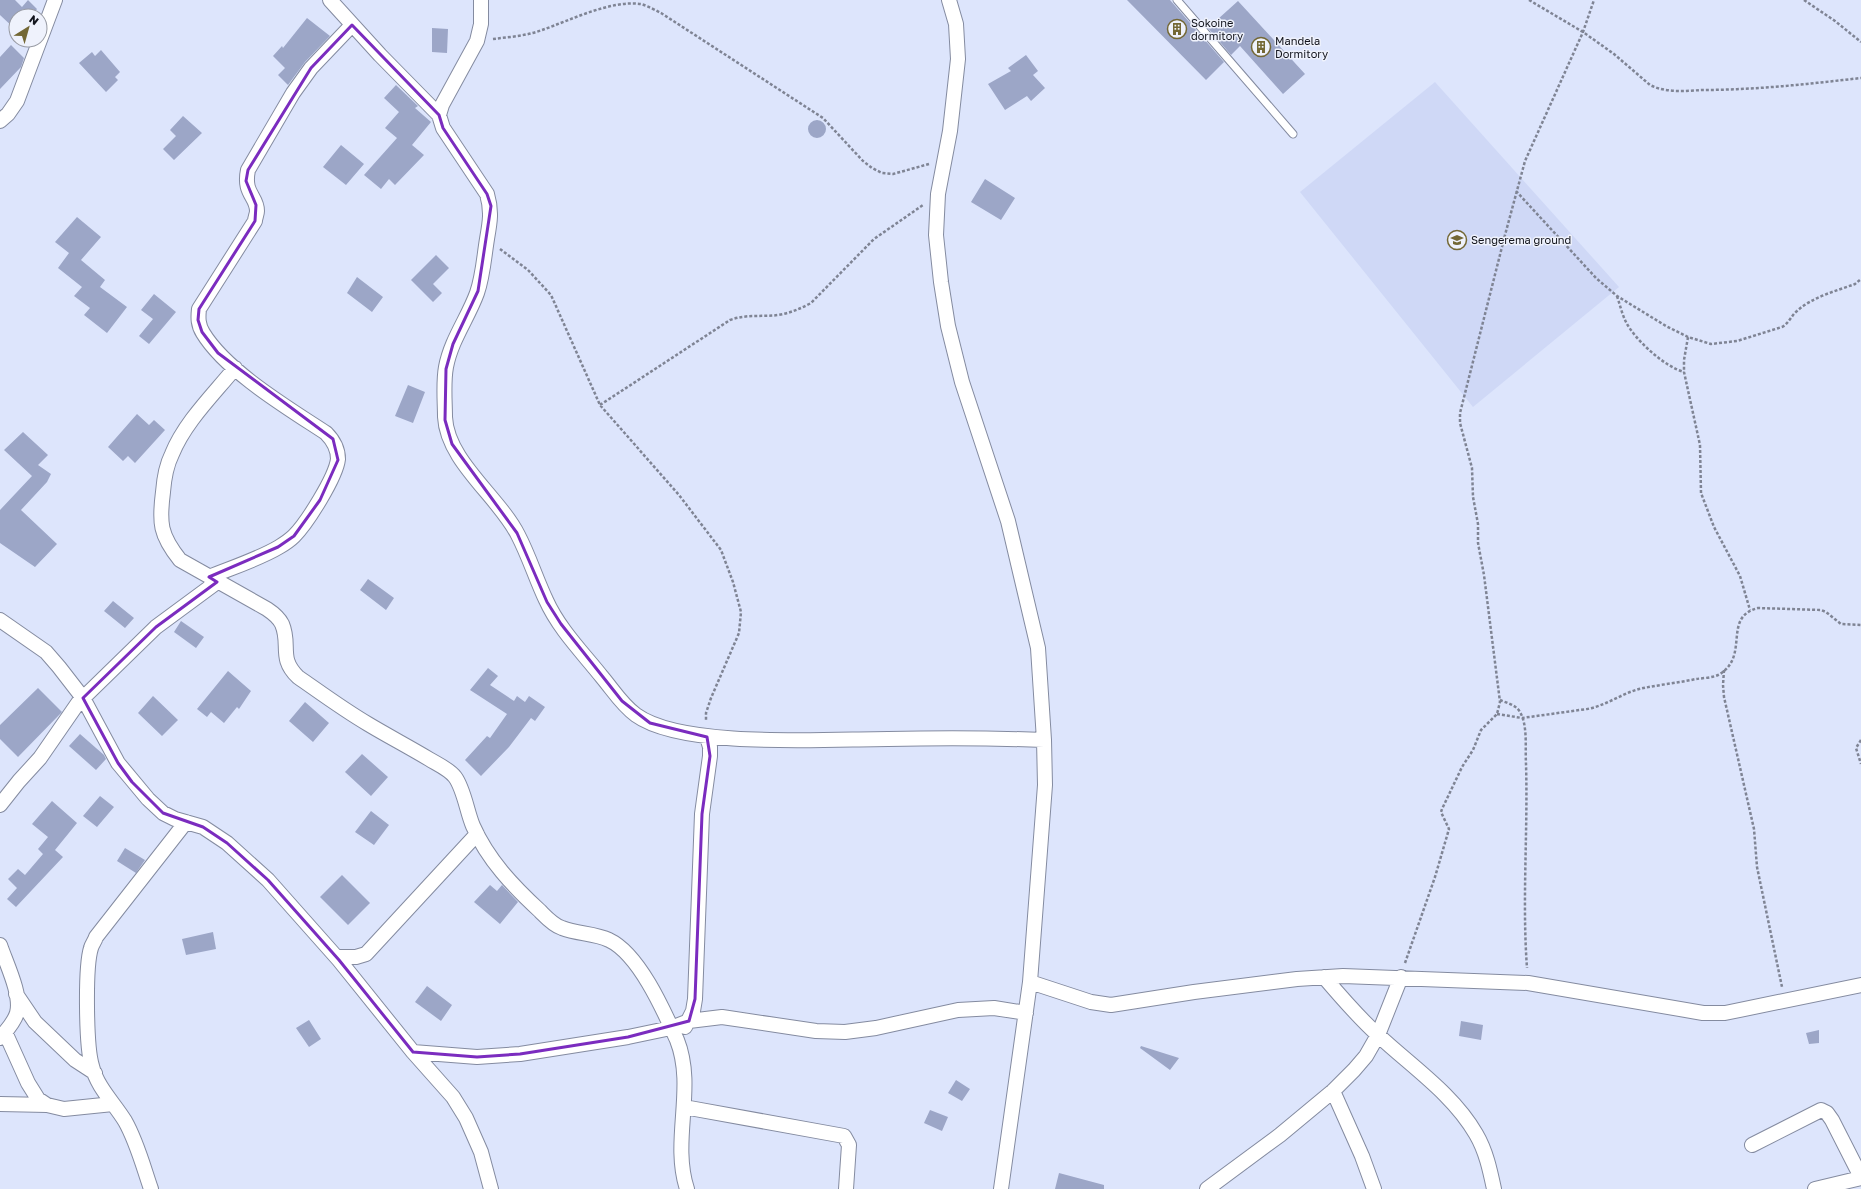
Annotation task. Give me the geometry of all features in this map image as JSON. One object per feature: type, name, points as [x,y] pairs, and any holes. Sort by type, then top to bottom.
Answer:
[{"type":"street","points":[[0,121],[8,114],[17,101],[55,0]]},
{"type":"street","points":[[330,0],[352,25],[439,115],[443,128],[487,194],[491,206],[491,219],[478,291],[453,344],[446,369],[445,420],[450,439],[464,463],[505,513],[517,533],[527,553],[546,602],[561,624],[622,701],[635,714],[650,723],[707,737],[772,739],[1044,740]]},
{"type":"street","points":[[439,115],[442,105],[476,41],[481,24],[481,0]]},
{"type":"street","points":[[949,0],[956,24],[958,59],[951,124],[938,194],[936,235],[941,282],[948,326],[962,382],[1008,521],[1038,648],[1044,740],[1045,785],[1030,982],[1001,1189]]},
{"type":"street","points":[[0,805],[40,758],[68,716],[83,698],[156,627],[213,579],[278,547],[294,536],[320,500],[334,474],[338,460],[336,447],[326,433],[275,399],[218,353],[202,332],[198,320],[199,309],[254,221],[257,211],[246,181],[248,170],[271,129],[306,74],[352,25]]},
{"type":"street","points":[[235,368],[188,426],[172,453],[165,474],[160,512],[162,532],[171,550],[180,560],[267,609],[276,616],[282,625],[286,660],[290,669],[298,677],[368,724],[436,763],[454,777],[483,847],[507,880],[554,923],[562,928],[608,940],[627,954],[645,976],[674,1034],[683,1061],[685,1079],[681,1153],[683,1177],[687,1189]]},
{"type":"street","points":[[0,620],[46,652],[83,698],[118,763],[132,782],[163,813],[175,819],[203,827],[227,843],[268,880],[336,957],[413,1052],[453,1097],[466,1118],[481,1152],[491,1189]]},
{"type":"street","points":[[413,1052],[477,1057],[520,1054],[674,1034],[689,1021],[696,999],[702,814],[710,756],[710,747],[707,737]]},
{"type":"street","points":[[151,1189],[132,1137],[114,1104],[99,1083],[92,1067],[89,1050],[88,971],[91,948],[103,928],[186,822]]},
{"type":"street","points":[[336,957],[356,957],[366,954],[477,834]]},
{"type":"street","points":[[0,945],[16,994],[18,1005],[13,1023],[2,1035],[38,1099],[47,1106]]},
{"type":"street","points":[[1030,982],[1091,1002],[1111,1005],[1194,992],[1297,979],[1369,976],[1400,977],[1528,983],[1703,1013],[1731,1012],[1861,985]]},
{"type":"street","points":[[1324,977],[1378,1035],[1436,1087],[1462,1115],[1476,1134],[1489,1165],[1494,1189]]},
{"type":"street","points":[[1207,1189],[1280,1135],[1333,1091],[1366,1056],[1378,1035],[1400,977]]},
{"type":"street","points":[[16,994],[35,1022],[75,1060],[95,1073]]},
{"type":"street","points":[[689,1021],[722,1017],[816,1031],[845,1032],[876,1028],[958,1010],[994,1008],[1026,1012]]},
{"type":"street","points":[[1333,1091],[1362,1156],[1374,1189]]},
{"type":"street","points":[[0,1104],[47,1106],[64,1109],[114,1104]]},
{"type":"street","points":[[684,1107],[844,1136],[849,1145],[846,1189]]},
{"type":"street","points":[[1752,1145],[1821,1110],[1827,1113],[1861,1178],[1815,1189]]},
{"type":"lane","points":[[1177,0],[1293,134]]},
{"type":"path","points":[[1528,0],[1583,32],[1614,54],[1650,85],[1670,91],[1736,90],[1861,78]]},
{"type":"path","points":[[1400,977],[1449,829],[1441,812],[1442,809],[1462,767],[1473,750],[1480,730],[1497,714],[1499,699],[1484,575],[1478,543],[1478,524],[1472,497],[1472,468],[1460,423],[1460,413],[1516,191],[1533,142],[1583,32],[1594,0]]},
{"type":"path","points":[[1804,0],[1840,24],[1861,42]]},
{"type":"path","points":[[476,41],[514,37],[541,31],[589,10],[608,4],[625,2],[641,4],[661,13],[823,118],[863,161],[872,168],[882,173],[893,174],[944,160]]},
{"type":"path","points":[[1516,191],[1596,278],[1617,296],[1656,320],[1688,337],[1712,344],[1722,344],[1772,330],[1788,323],[1797,311],[1855,284],[1861,279]]},
{"type":"path","points":[[600,405],[730,320],[740,316],[777,315],[799,310],[811,303],[874,239],[938,194]]},
{"type":"path","points":[[487,239],[528,270],[551,295],[600,405],[679,495],[721,550],[733,582],[741,612],[739,633],[706,713],[707,737]]},
{"type":"path","points":[[1617,296],[1627,323],[1634,334],[1670,367],[1684,372]]},
{"type":"path","points":[[1688,337],[1684,360],[1684,372],[1700,445],[1701,493],[1714,528],[1740,576],[1750,610]]},
{"type":"path","points":[[1497,714],[1522,718],[1594,708],[1627,692],[1713,677],[1724,670],[1734,658],[1737,649],[1738,625],[1741,618],[1750,610],[1758,608],[1821,610],[1826,612],[1841,624],[1861,624]]},
{"type":"path","points":[[1724,670],[1724,697],[1754,829],[1757,867],[1785,1002]]},
{"type":"path","points":[[1499,699],[1516,707],[1522,718],[1527,787],[1527,866],[1524,887],[1528,983]]},
{"type":"path","points":[[1861,740],[1856,748],[1861,764]]},
{"type":"highlighted area","points":[[352,25],[439,115],[443,128],[487,194],[491,206],[478,291],[453,344],[446,369],[445,420],[452,444],[517,533],[547,602],[561,624],[622,701],[650,723],[707,737],[710,756],[702,814],[695,999],[689,1021],[628,1037],[520,1054],[477,1057],[413,1052],[339,960],[268,880],[227,843],[203,827],[163,813],[132,782],[118,763],[83,698],[156,627],[217,582],[209,577],[278,547],[294,536],[320,500],[338,460],[333,439],[218,353],[202,332],[198,320],[199,309],[255,221],[256,205],[246,181],[248,170],[311,68]]},
{"type":"shaded area","name":"Sengerema ground","points":[[1435,82],[1619,287],[1473,407],[1300,192]]},
{"type":"building","points":[[0,0],[15,0],[22,7],[28,0],[36,8],[8,8],[8,22],[0,15]]},
{"type":"building","name":"Sokoine dormitory","points":[[1127,0],[1170,0],[1224,62],[1206,80]]},
{"type":"building","name":"Mandela Dormitory","points":[[1238,1],[1305,74],[1283,94],[1240,46],[1231,55],[1208,28]]},
{"type":"building","points":[[307,18],[330,36],[305,62],[288,85],[278,75],[285,68],[273,56],[282,46],[283,48]]},
{"type":"building","points":[[432,28],[448,29],[447,53],[432,52]]},
{"type":"building","points":[[8,48],[14,48],[24,58],[21,67],[0,89],[0,57]]},
{"type":"building","points":[[101,50],[120,72],[115,77],[118,80],[106,92],[79,63],[92,52],[95,56]]},
{"type":"building","points":[[1026,55],[1038,71],[1033,75],[1045,88],[1031,101],[1027,96],[1005,110],[988,84],[1011,71],[1008,68]]},
{"type":"building","points":[[396,85],[418,106],[415,108],[431,122],[412,145],[424,155],[395,185],[389,179],[381,189],[364,175],[397,138],[385,128],[399,112],[384,98]]},
{"type":"building","points":[[183,116],[202,133],[174,160],[163,149],[176,136],[170,130]]},
{"type":"building","points":[[817,120],[823,123],[826,129],[823,135],[817,138],[811,135],[808,129],[811,123]]},
{"type":"building","points":[[341,145],[364,164],[346,185],[323,167]]},
{"type":"building","points":[[985,179],[1015,198],[1001,220],[971,202]]},
{"type":"building","points":[[77,217],[101,237],[81,260],[105,280],[100,287],[127,307],[107,333],[84,315],[90,308],[74,296],[82,287],[58,268],[69,253],[55,242]]},
{"type":"building","points":[[436,255],[449,268],[433,284],[442,293],[433,302],[411,280]]},
{"type":"building","points":[[357,277],[383,297],[372,312],[347,293]]},
{"type":"building","points":[[154,294],[176,312],[149,344],[139,336],[153,319],[141,310]]},
{"type":"building","points":[[408,385],[425,392],[413,423],[395,416]]},
{"type":"building","points":[[137,414],[149,425],[154,420],[165,430],[135,463],[128,456],[123,461],[108,447]]},
{"type":"building","points":[[23,432],[48,455],[38,465],[51,474],[47,482],[21,510],[57,544],[35,567],[0,543],[0,510],[32,476],[4,450]]},
{"type":"building","points":[[368,579],[394,598],[386,610],[360,590]]},
{"type":"building","points":[[113,601],[134,618],[125,628],[104,611]]},
{"type":"building","points":[[181,621],[204,637],[196,648],[174,632]]},
{"type":"building","points":[[488,668],[498,676],[490,685],[514,701],[517,696],[525,702],[529,696],[545,707],[535,721],[531,718],[509,747],[481,776],[465,760],[487,736],[490,738],[507,714],[470,690]]},
{"type":"building","points":[[228,671],[251,691],[239,709],[237,707],[224,723],[211,712],[207,717],[197,709]]},
{"type":"building","points":[[38,688],[62,712],[18,757],[0,739],[0,725]]},
{"type":"building","points":[[153,696],[178,720],[162,736],[138,713]]},
{"type":"building","points":[[305,702],[329,723],[313,742],[289,721]]},
{"type":"building","points":[[80,734],[104,755],[106,759],[96,770],[69,746]]},
{"type":"building","points":[[362,754],[388,777],[371,796],[345,772]]},
{"type":"building","points":[[100,796],[114,807],[97,827],[83,816]]},
{"type":"building","points":[[52,801],[77,823],[55,850],[63,857],[16,907],[7,899],[17,888],[8,879],[18,869],[25,875],[43,854],[38,849],[48,837],[32,824]]},
{"type":"building","points":[[371,811],[389,825],[374,845],[355,832]]},
{"type":"building","points":[[125,848],[145,860],[136,873],[117,861]]},
{"type":"building","points":[[342,875],[370,903],[348,925],[320,897]]},
{"type":"building","points":[[490,885],[497,891],[502,885],[518,902],[500,924],[474,902]]},
{"type":"building","points":[[213,932],[216,949],[186,955],[182,939]]},
{"type":"building","points":[[427,986],[452,1005],[441,1021],[415,1002]]},
{"type":"building","points":[[309,1020],[321,1039],[309,1047],[296,1028]]},
{"type":"building","points":[[1461,1021],[1483,1025],[1481,1040],[1459,1036]]},
{"type":"building","points":[[1819,1030],[1819,1043],[1809,1044],[1806,1033]]},
{"type":"building","points":[[1141,1046],[1179,1058],[1170,1070],[1140,1048]]},
{"type":"building","points":[[956,1080],[970,1089],[962,1101],[948,1093]]},
{"type":"building","points":[[930,1110],[948,1117],[942,1131],[924,1123]]},
{"type":"building","points":[[1059,1173],[1104,1185],[1104,1189],[1055,1189]]},
{"type":"place","name":"Sokoine dormitory","points":[[1177,29]]},
{"type":"place","name":"Mandela Dormitory","points":[[1261,47]]},
{"type":"place","name":"Sengerema ground","points":[[1457,240]]}]
